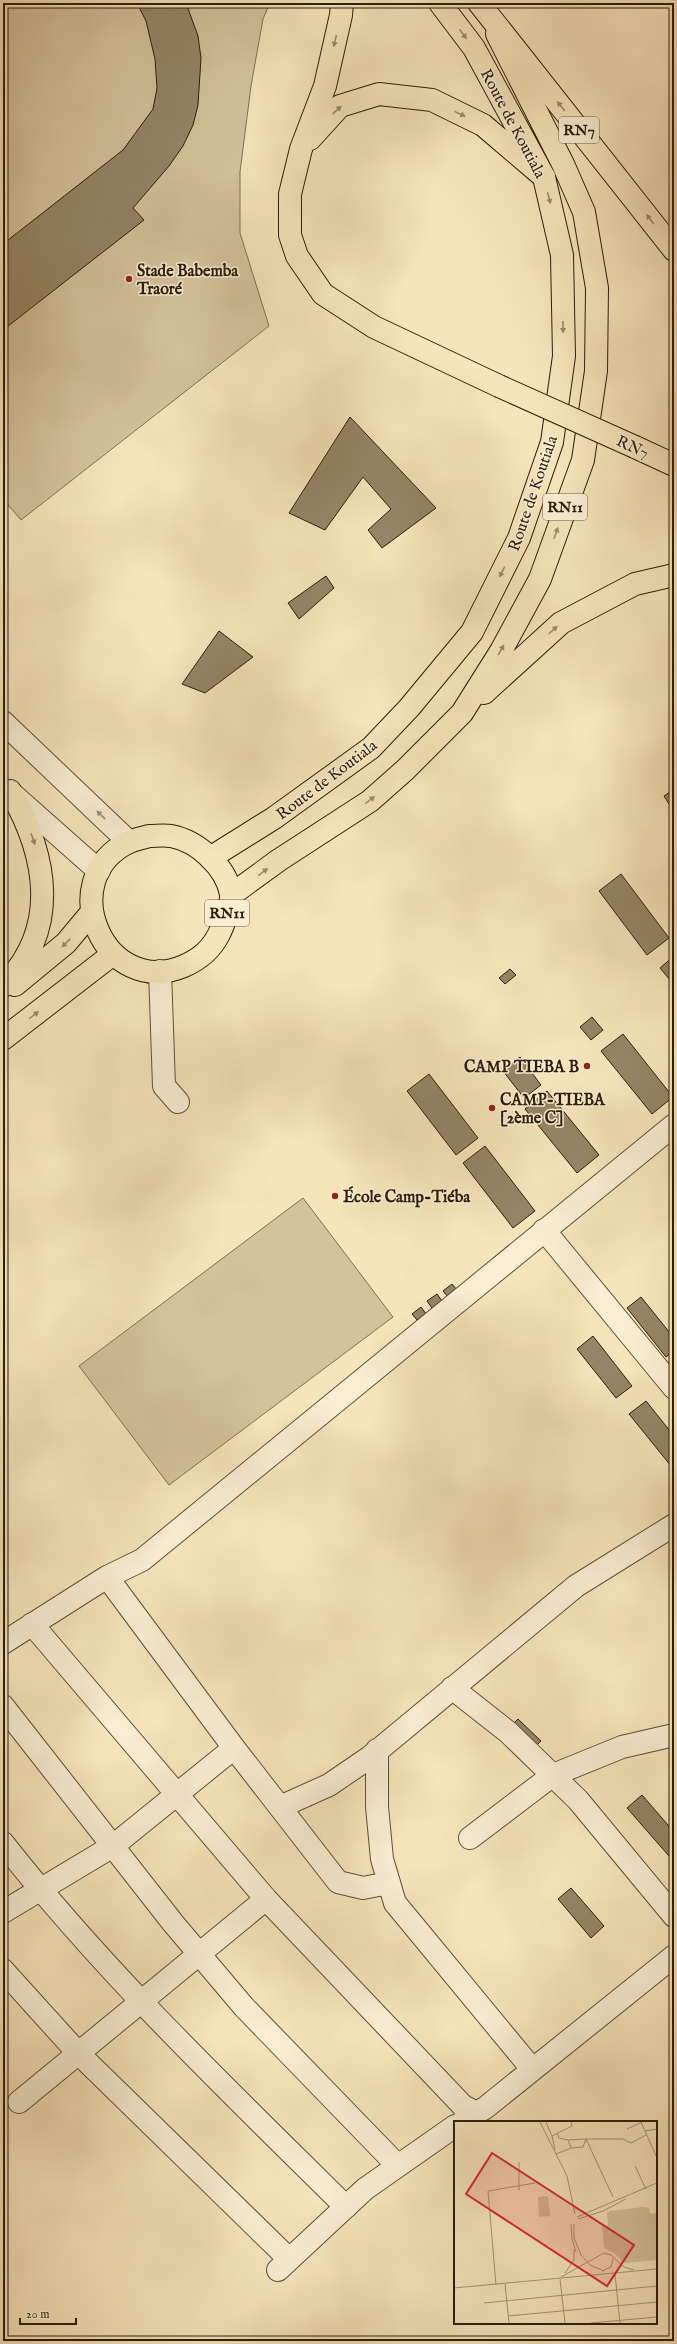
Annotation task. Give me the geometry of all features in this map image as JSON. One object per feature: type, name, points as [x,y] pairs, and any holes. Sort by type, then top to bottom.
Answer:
[{"type":"main road","name":"RN7","points":[[342,3],[341,15],[325,86],[302,149],[290,194],[290,235],[297,256],[323,294],[374,327],[498,386],[635,446],[674,465]]},
{"type":"main road","name":"Route de Koutiala","points":[[210,858],[274,818],[371,748],[409,708],[472,632],[519,538],[552,442],[564,356],[562,255],[544,177],[474,48],[440,3]]},
{"type":"main road","name":"RN7","points":[[485,5],[674,250]]},
{"type":"main road","name":"RN11","points":[[462,712],[501,651],[540,579],[583,460],[596,371],[597,288],[584,212],[563,164],[485,5]]},
{"type":"main road","name":"RN7","points":[[302,149],[340,106],[379,94],[432,100],[483,125],[544,177]]},
{"type":"main road","name":"RN11","points":[[231,895],[279,860],[370,801],[405,770],[462,712],[561,623],[635,584],[674,575]]},
{"type":"main road","points":[[3,986],[17,972],[35,938],[43,891],[38,853],[32,835],[24,815],[6,788]]},
{"type":"main road","name":"RN11","points":[[149,836],[171,836],[191,844],[210,858],[223,872],[231,895],[224,924],[213,945],[196,961],[175,970],[152,971],[129,965],[113,954],[98,934],[91,913],[92,892],[99,871],[111,854],[129,842],[149,836]]},
{"type":"main road","points":[[3,994],[66,943],[91,913]]},
{"type":"main road","points":[[3,1039],[113,954]]},
{"type":"street","points":[[3,722],[129,842]]},
{"type":"street","points":[[6,788],[99,871]]},
{"type":"street","points":[[160,971],[164,1086],[178,1102]]},
{"type":"street","points":[[3,1643],[107,1577],[142,1560],[674,1125]]},
{"type":"street","points":[[544,1230],[674,1388]]},
{"type":"street","points":[[280,1807],[329,1785],[378,1750],[576,1586],[674,1525]]},
{"type":"street","points":[[107,1577],[234,1748],[338,1882],[363,1888],[389,1883]]},
{"type":"street","points":[[32,1624],[266,1899],[463,2106],[468,2117],[485,2108],[674,1956]]},
{"type":"street","points":[[452,1688],[508,1732],[578,1800],[674,1916]]},
{"type":"street","points":[[3,1706],[112,1846],[244,2007],[398,2166]]},
{"type":"street","points":[[470,1838],[553,1775],[622,1747],[674,1734]]},
{"type":"street","points":[[3,1912],[41,1891],[112,1846],[234,1748]]},
{"type":"street","points":[[378,1750],[376,1806],[382,1860],[395,1903],[532,2069]]},
{"type":"street","points":[[3,1843],[41,1891],[142,2000],[346,2207]]},
{"type":"street","points":[[18,2102],[266,1899]]},
{"type":"street","points":[[3,1970],[78,2053],[284,2265],[366,2189],[454,2127]]},
{"type":"shaded area","name":"Stade Babemba Traoré","points":[[3,3],[270,3],[263,19],[251,86],[240,172],[240,233],[269,326],[21,520],[3,499]]},
{"type":"shaded area","points":[[303,1198],[393,1317],[169,1485],[79,1366]]},
{"type":"building","points":[[137,3],[186,3],[198,36],[201,58],[198,105],[193,125],[183,146],[169,166],[133,208],[144,220],[3,330],[3,244],[123,150],[153,109],[157,88],[155,59],[146,21]]},
{"type":"building","points":[[350,417],[436,508],[382,548],[368,530],[391,509],[363,477],[325,530],[289,513]]},
{"type":"building","points":[[326,576],[334,588],[299,619],[288,603]]},
{"type":"building","points":[[219,631],[253,657],[205,693],[182,684]]},
{"type":"building","points":[[674,789],[674,812],[664,796]]},
{"type":"building","points":[[621,874],[669,938],[647,955],[599,891]]},
{"type":"building","points":[[674,956],[674,977],[670,980],[660,968]]},
{"type":"building","points":[[510,969],[516,975],[505,984],[499,978]]},
{"type":"building","points":[[592,1017],[603,1030],[591,1040],[580,1027]]},
{"type":"building","points":[[623,1034],[673,1097],[652,1114],[601,1051]]},
{"type":"building","points":[[520,1057],[541,1085],[524,1098],[503,1071]]},
{"type":"building","points":[[429,1074],[478,1138],[456,1155],[407,1091]]},
{"type":"building","points":[[547,1091],[599,1155],[577,1173],[525,1109]]},
{"type":"building","points":[[485,1146],[535,1211],[513,1228],[463,1163]]},
{"type":"building","points":[[452,1284],[457,1290],[448,1297],[443,1291]]},
{"type":"building","points":[[437,1294],[442,1301],[432,1308],[427,1301]]},
{"type":"building","points":[[641,1297],[674,1338],[674,1351],[666,1357],[627,1308]]},
{"type":"building","points":[[421,1307],[426,1314],[417,1320],[412,1314]]},
{"type":"building","points":[[593,1336],[632,1386],[616,1398],[577,1349]]},
{"type":"building","points":[[646,1401],[674,1436],[674,1464],[671,1466],[629,1414]]},
{"type":"building","points":[[518,1719],[541,1741],[532,1750],[509,1728]]},
{"type":"building","points":[[642,1795],[674,1832],[674,1852],[669,1856],[627,1808]]},
{"type":"building","points":[[571,1888],[604,1926],[591,1938],[558,1899]]},
{"type":"place","name":"Stade Babemba Traoré","points":[[129,279]]},
{"type":"place","name":"CAMP TIEBA B","points":[[587,1066]]},
{"type":"place","name":"CAMP-TIEBA [2ème C]","points":[[492,1108]]},
{"type":"place","name":"École Camp-Tiéba","points":[[335,1196]]}]
